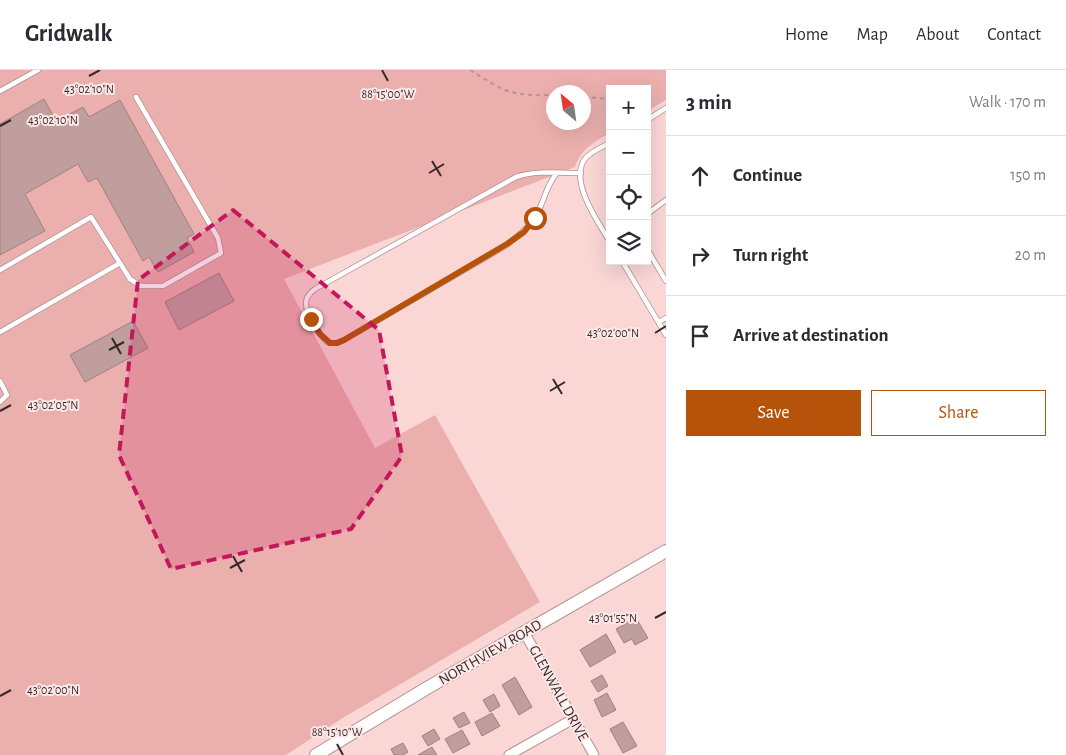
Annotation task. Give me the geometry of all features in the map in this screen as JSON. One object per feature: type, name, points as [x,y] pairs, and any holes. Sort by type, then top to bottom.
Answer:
[{"type":"street","name":"NORTHVIEW ROAD","points":[[316,755],[524,632],[666,551]]},
{"type":"street","name":"GLENWALL DRIVE","points":[[524,632],[594,755]]},
{"type":"street","points":[[509,755],[573,719]]},
{"type":"lane","points":[[0,90],[38,70]]},
{"type":"lane","points":[[0,270],[91,217],[130,279],[141,286],[163,286],[221,253],[218,238],[136,97]]},
{"type":"lane","points":[[651,117],[666,108]]},
{"type":"lane","points":[[606,145],[585,160],[580,180],[584,194],[606,235]]},
{"type":"lane","points":[[556,172],[535,218],[524,232],[507,244],[344,340],[330,343],[320,334],[311,319],[306,304],[315,289],[516,177],[531,173],[556,172],[581,173]]},
{"type":"lane","points":[[651,211],[666,200]]},
{"type":"lane","points":[[651,256],[666,281]]},
{"type":"lane","points":[[0,332],[120,263]]},
{"type":"lane","points":[[624,265],[666,335]]},
{"type":"lane","points":[[658,322],[666,318]]},
{"type":"lane","points":[[0,381],[7,395]]},
{"type":"lane","points":[[0,397],[7,395]]},
{"type":"lane","points":[[0,402],[7,395]]},
{"type":"path","points":[[470,70],[505,90],[515,93],[546,95]]},
{"type":"path","points":[[591,98],[606,99]]},
{"type":"highlighted area","points":[[233,210],[379,330],[402,456],[351,529],[171,569],[119,455],[138,280]]},
{"type":"shaded area","points":[[0,70],[666,70],[666,100],[651,109],[651,85],[606,85],[606,135],[584,151],[575,167],[284,279],[375,448],[435,415],[540,602],[341,719],[286,755],[0,755]]},
{"type":"building","points":[[44,99],[56,121],[83,107],[89,117],[120,100],[194,234],[187,238],[194,252],[158,272],[149,257],[143,261],[97,178],[88,182],[78,164],[25,194],[45,231],[0,255],[0,124]]},
{"type":"building","points":[[219,273],[234,301],[179,330],[165,302]]},
{"type":"building","points":[[133,321],[148,348],[85,382],[70,355]]},
{"type":"building","points":[[636,618],[648,638],[635,645],[632,639],[624,643],[616,629]]},
{"type":"building","points":[[606,634],[616,652],[590,667],[580,650]]},
{"type":"building","points":[[602,675],[608,686],[598,692],[591,681]]},
{"type":"building","points":[[515,677],[532,707],[519,715],[502,685]]},
{"type":"building","points":[[607,693],[616,710],[602,717],[594,700]]},
{"type":"building","points":[[494,694],[500,706],[490,712],[483,700]]},
{"type":"building","points":[[464,712],[470,723],[459,728],[453,718]]},
{"type":"building","points":[[492,713],[500,726],[482,736],[475,722]]},
{"type":"building","points":[[623,722],[637,746],[623,753],[610,729]]},
{"type":"building","points":[[434,729],[440,739],[428,746],[422,736]]},
{"type":"building","points":[[462,730],[470,744],[453,753],[445,739]]},
{"type":"building","points":[[403,743],[408,752],[403,755],[394,755],[391,749]]},
{"type":"building","points":[[432,747],[437,755],[418,755]]},
{"type":"route","points":[[311,319],[320,334],[330,343],[344,340],[507,244],[524,232],[535,218]]}]
